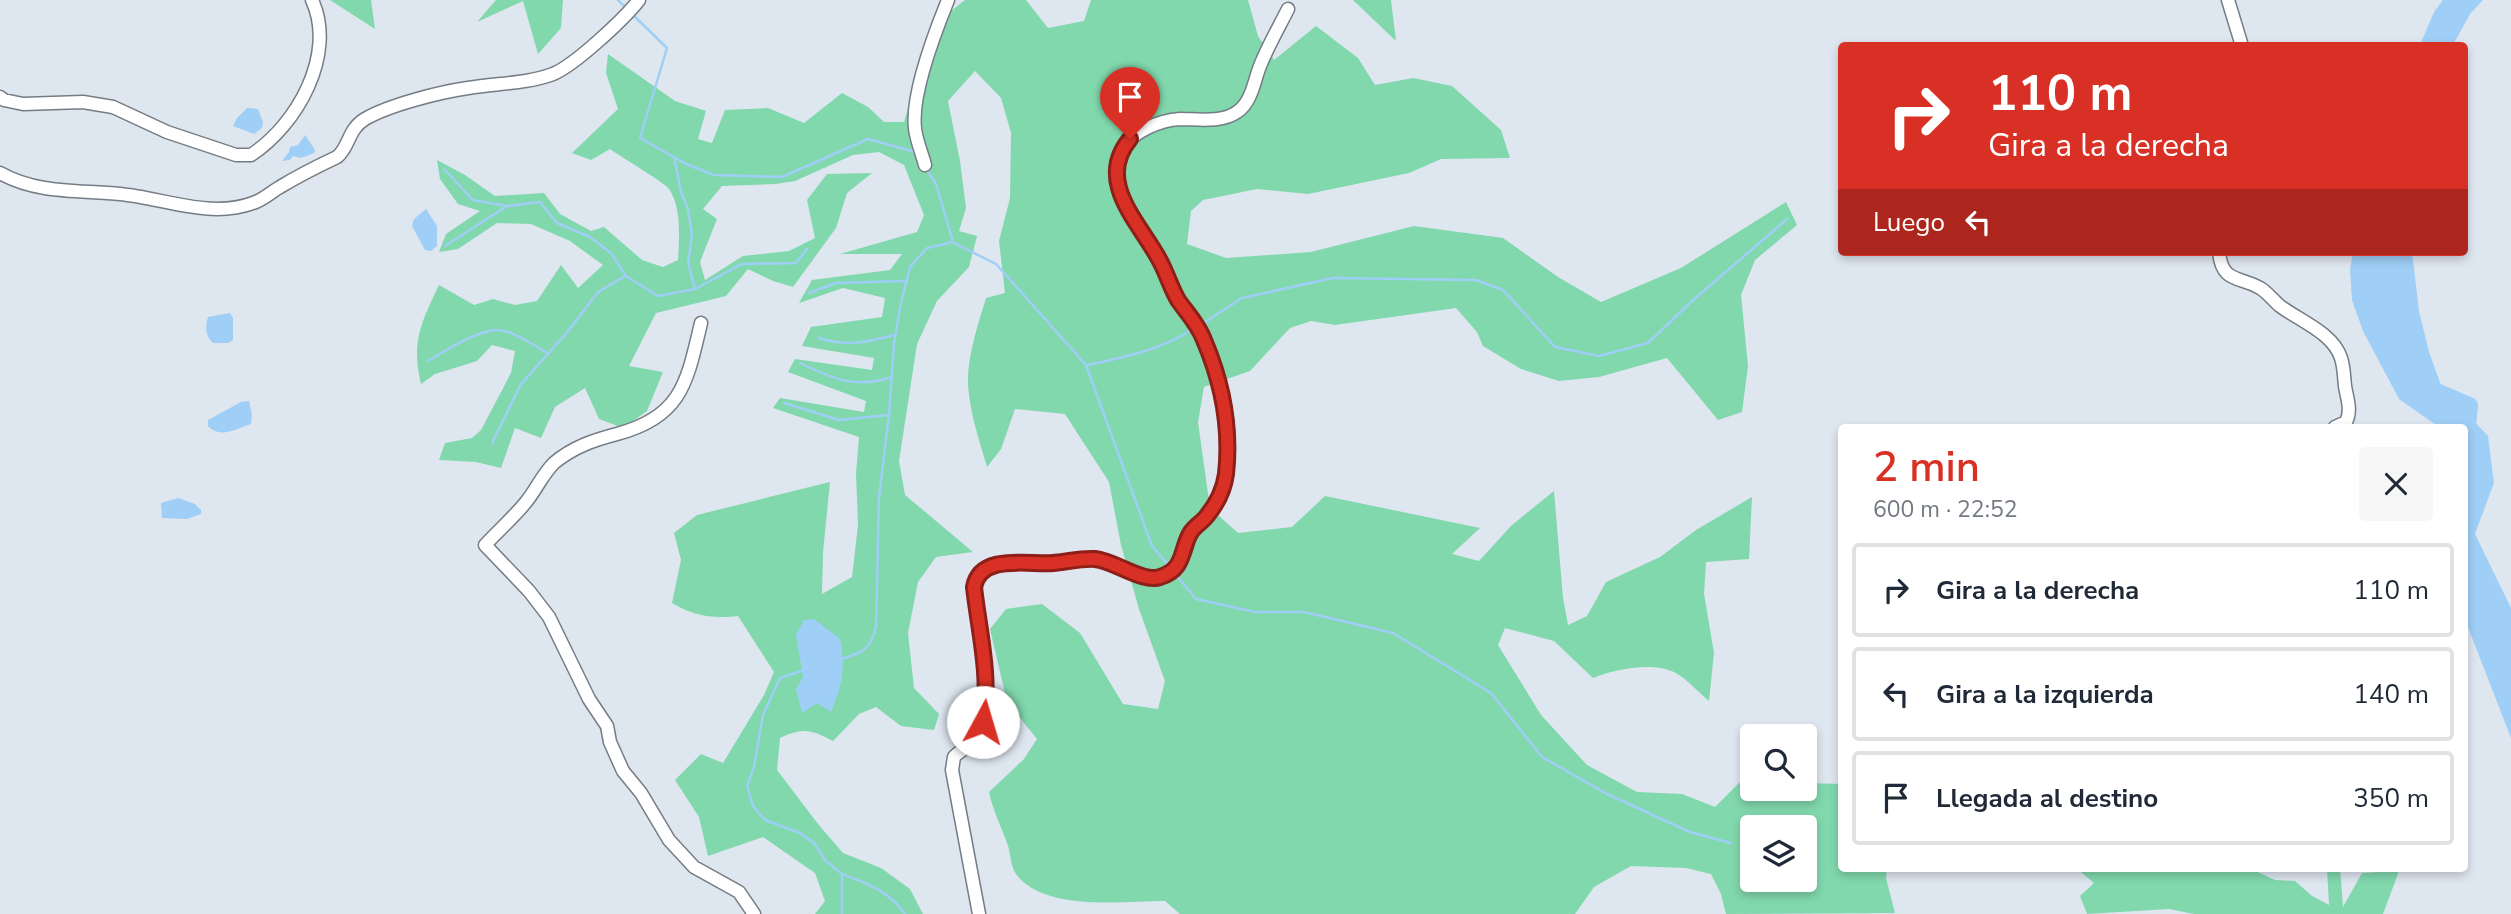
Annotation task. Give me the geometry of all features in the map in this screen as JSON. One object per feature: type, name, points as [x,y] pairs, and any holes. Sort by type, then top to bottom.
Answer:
[{"type":"street","points":[[0,97],[23,104],[83,102],[113,107],[167,132],[236,155],[251,155],[284,126],[307,91],[317,54],[319,30],[312,0]]},
{"type":"street","points":[[925,165],[914,120],[924,68],[948,0]]},
{"type":"street","points":[[2228,0],[2241,42]]},
{"type":"street","points":[[0,173],[25,185],[39,188],[133,195],[206,208],[254,203],[296,177],[342,154],[351,131],[374,115],[468,88],[538,79],[556,73],[573,62],[637,3]]},
{"type":"street","points":[[979,914],[952,770],[954,757],[976,740],[983,722],[986,702],[986,673],[975,583],[977,577],[992,566],[1008,562],[1049,564],[1094,559],[1115,564],[1145,578],[1159,578],[1177,567],[1191,532],[1206,518],[1226,478],[1228,442],[1222,395],[1204,340],[1193,318],[1178,300],[1160,261],[1130,215],[1121,194],[1116,166],[1121,150],[1140,132],[1175,119],[1220,118],[1236,113],[1252,92],[1260,66],[1288,9]]},
{"type":"street","points":[[2220,256],[2223,269],[2228,275],[2262,290],[2329,340],[2337,350],[2341,358],[2350,408],[2346,422],[2342,424]]},
{"type":"street","points":[[701,323],[690,365],[673,404],[659,417],[637,428],[584,444],[555,463],[539,481],[527,501],[485,545],[529,591],[549,617],[589,699],[607,726],[610,742],[623,771],[641,793],[669,840],[694,867],[739,892],[754,914]]},
{"type":"green space","points":[[330,0],[371,0],[375,29]]},
{"type":"green space","points":[[496,0],[563,0],[561,28],[538,54],[523,1],[477,22]]},
{"type":"green space","points":[[965,0],[1026,0],[1048,28],[1084,21],[1091,0],[1248,0],[1258,36],[1274,60],[1316,26],[1358,58],[1375,85],[1413,78],[1452,86],[1501,130],[1510,158],[1441,159],[1409,173],[1308,194],[1257,189],[1203,200],[1191,211],[1187,244],[1226,258],[1311,252],[1414,226],[1503,238],[1558,277],[1601,302],[1681,268],[1786,202],[1797,225],[1755,260],[1741,295],[1748,366],[1742,412],[1718,420],[1667,358],[1599,377],[1559,381],[1521,369],[1483,346],[1477,332],[1456,308],[1335,325],[1311,321],[1290,328],[1250,371],[1204,387],[1198,422],[1210,508],[1238,533],[1292,527],[1325,496],[1480,528],[1452,554],[1479,561],[1512,525],[1554,491],[1563,598],[1568,625],[1587,616],[1606,582],[1660,557],[1696,530],[1752,497],[1749,559],[1706,562],[1704,594],[1714,653],[1709,701],[1670,670],[1636,668],[1593,678],[1554,641],[1505,628],[1498,645],[1541,715],[1587,765],[1637,792],[1682,794],[1715,807],[1740,782],[1740,801],[1817,801],[1817,783],[1838,784],[1838,872],[1887,872],[1895,913],[1726,914],[1721,894],[1711,874],[1686,868],[1631,866],[1594,887],[1575,914],[1180,914],[1165,901],[1085,902],[1045,894],[1029,886],[1014,871],[989,792],[1024,759],[1037,739],[1007,702],[990,629],[1006,609],[1042,604],[1080,633],[1123,704],[1158,709],[1165,681],[1139,609],[1121,545],[1109,482],[1065,414],[1015,409],[1001,449],[987,467],[975,426],[968,374],[986,298],[1005,293],[999,241],[1010,198],[1011,133],[1001,98],[975,71],[948,101],[966,208],[959,231],[977,236],[969,267],[937,301],[917,344],[899,461],[905,495],[973,552],[936,557],[918,582],[908,633],[914,688],[939,714],[934,730],[901,726],[876,707],[859,714],[833,741],[807,731],[795,732],[780,738],[777,770],[843,853],[881,868],[910,889],[923,914],[815,914],[825,901],[815,873],[763,837],[708,856],[699,817],[675,780],[701,754],[723,763],[764,695],[774,672],[738,616],[704,615],[672,603],[681,560],[674,533],[697,515],[830,482],[822,594],[852,577],[858,525],[856,474],[859,437],[773,408],[780,398],[864,412],[866,401],[788,372],[795,359],[872,370],[874,358],[802,346],[811,327],[882,317],[885,298],[843,288],[799,303],[812,280],[890,270],[902,254],[840,254],[917,232],[924,215],[904,165],[879,152],[853,155],[795,181],[722,186],[703,209],[717,219],[700,262],[705,280],[743,256],[789,251],[815,238],[807,200],[827,174],[872,173],[847,193],[836,228],[793,287],[748,269],[726,296],[656,313],[629,366],[663,372],[647,411],[623,428],[599,419],[585,388],[555,407],[541,438],[515,428],[501,468],[476,462],[439,460],[445,443],[472,438],[481,430],[511,373],[515,351],[492,345],[477,361],[435,374],[421,384],[417,356],[420,333],[439,285],[474,305],[493,299],[515,305],[537,301],[561,265],[578,288],[603,265],[570,241],[531,224],[497,223],[458,249],[439,252],[446,234],[480,211],[458,204],[440,179],[437,160],[495,196],[544,193],[560,214],[591,231],[604,227],[642,260],[663,267],[678,260],[678,214],[669,189],[610,149],[591,160],[572,153],[618,109],[606,73],[608,54],[675,101],[706,111],[698,139],[712,143],[725,110],[768,108],[804,123],[842,93],[868,107],[884,122],[904,122],[918,75],[941,19]]},
{"type":"green space","points":[[1353,0],[1391,0],[1396,41]]},
{"type":"green space","points":[[2081,872],[2258,872],[2275,880],[2295,881],[2312,896],[2329,905],[2327,872],[2340,872],[2343,907],[2362,873],[2399,872],[2383,914],[2194,914],[2169,909],[2087,914],[2080,896],[2094,883]]},
{"type":"water","points":[[2443,0],[2483,0],[2470,14],[2455,42],[2421,42],[2434,12]]},
{"type":"water","points":[[247,108],[258,109],[263,122],[262,128],[254,134],[233,126]]},
{"type":"water","points":[[305,135],[315,150],[314,153],[301,158],[293,156],[290,160],[282,161],[290,147],[298,145]]},
{"type":"water","points":[[426,209],[437,226],[437,246],[431,251],[425,250],[412,226],[414,219]]},
{"type":"water","points":[[2352,256],[2412,256],[2419,311],[2429,352],[2442,388],[2488,436],[2494,483],[2475,534],[2511,608],[2511,738],[2468,627],[2468,424],[2435,424],[2399,399],[2363,331],[2352,300],[2350,270]]},
{"type":"water","points":[[230,313],[233,318],[233,340],[228,343],[213,343],[206,331],[208,317]]},
{"type":"water","points":[[249,401],[251,424],[223,432],[208,426],[208,420],[241,402]]},
{"type":"water","points":[[178,498],[195,504],[201,514],[187,519],[162,518],[161,503]]},
{"type":"water","points":[[814,619],[840,639],[842,677],[831,712],[817,703],[802,713],[796,689],[803,677],[796,635],[804,620]]},
{"type":"waterway","points":[[618,0],[626,8]]},
{"type":"waterway","points":[[631,13],[667,48],[640,138],[686,164],[714,175],[782,177],[868,139],[915,152]]},
{"type":"waterway","points":[[444,169],[473,200],[507,206],[540,202],[557,223],[590,237],[612,254],[626,276],[658,296],[695,289],[688,263],[692,235],[688,209],[681,192],[674,157]]},
{"type":"waterway","points":[[841,659],[864,649],[876,626],[879,497],[894,343],[910,267],[927,248],[953,242],[936,184],[926,168]]},
{"type":"waterway","points":[[445,246],[507,206]]},
{"type":"waterway","points":[[1202,324],[1242,298],[1333,278],[1476,280],[1503,290],[1555,347],[1599,356],[1648,343],[1787,219]]},
{"type":"waterway","points":[[954,243],[996,264],[1086,365],[1152,546],[1170,567]]},
{"type":"waterway","points":[[695,289],[742,264],[796,263],[807,249]]},
{"type":"waterway","points":[[492,443],[521,384],[569,330],[598,292],[625,276]]},
{"type":"waterway","points":[[809,293],[836,283],[905,281]]},
{"type":"waterway","points":[[1088,365],[1155,348],[1193,329]]},
{"type":"waterway","points":[[428,361],[471,337],[497,330],[516,335],[547,353]]},
{"type":"waterway","points":[[819,338],[856,342],[894,335]]},
{"type":"waterway","points":[[800,363],[823,374],[855,382],[892,377]]},
{"type":"waterway","points":[[2432,390],[2469,406],[2467,424]]},
{"type":"waterway","points":[[784,403],[839,420],[889,415]]},
{"type":"waterway","points":[[1176,575],[1196,599],[1255,612],[1304,612],[1393,633],[1491,693],[1542,757],[1607,794],[1690,832],[1731,843]]},
{"type":"waterway","points":[[804,670],[780,678],[763,715],[754,767],[747,786],[753,806],[765,820],[800,833],[814,843],[825,860],[842,874],[842,914]]},
{"type":"waterway","points":[[842,874],[885,894],[905,914]]},
{"type":"route","points":[[983,722],[986,673],[974,587],[977,577],[1001,563],[1049,564],[1094,559],[1115,564],[1145,578],[1159,578],[1177,567],[1191,532],[1206,518],[1226,478],[1228,442],[1222,395],[1204,340],[1193,318],[1178,300],[1160,261],[1138,230],[1121,194],[1116,166],[1121,150],[1130,139]]}]
